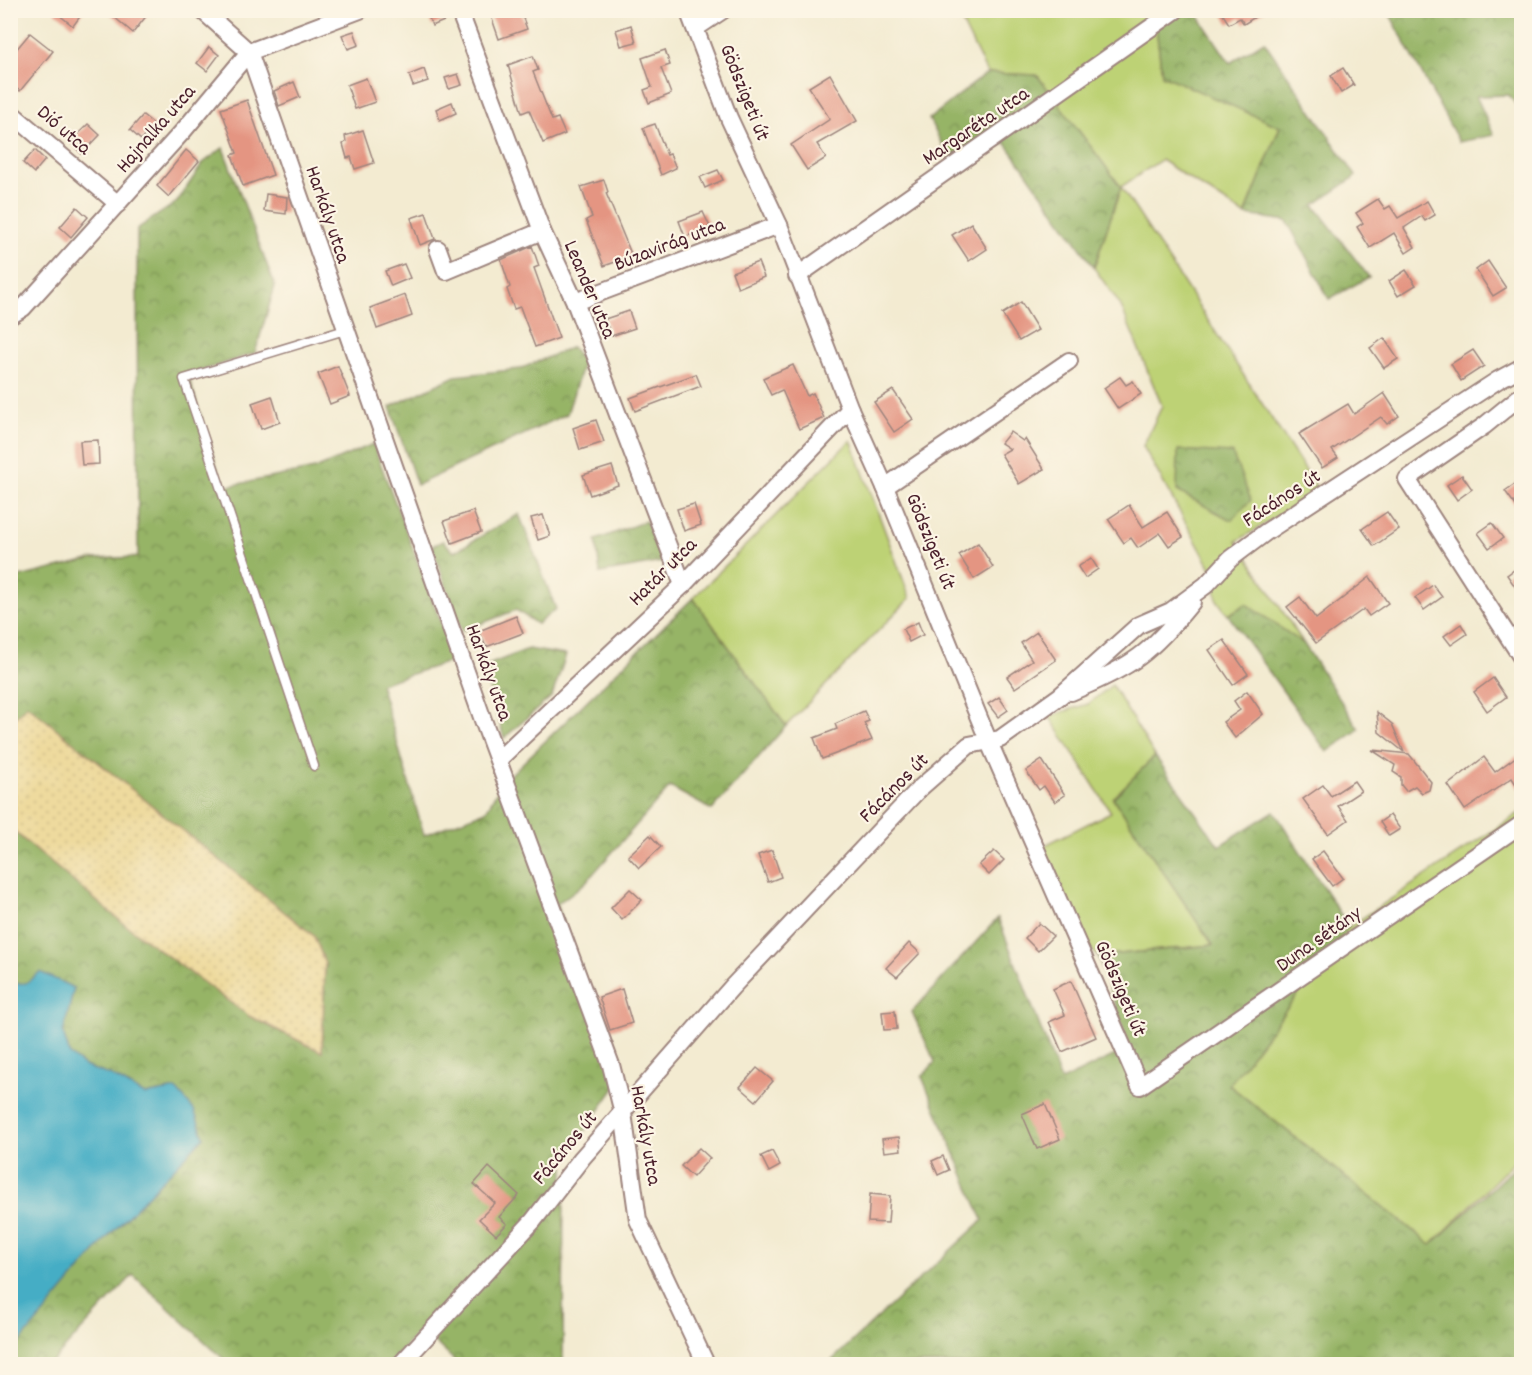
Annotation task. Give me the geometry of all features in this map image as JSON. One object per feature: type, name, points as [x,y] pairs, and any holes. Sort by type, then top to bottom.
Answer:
[{"type":"street","name":"Harkály utca","points":[[202,10],[249,52],[483,720],[500,759],[611,1065],[623,1113],[638,1220],[706,1365]]},
{"type":"street","name":"Hajnalka utca","points":[[10,316],[23,308],[118,204],[249,52],[360,10]]},
{"type":"street","name":"Leander utca","points":[[459,10],[542,231],[575,302],[683,585]]},
{"type":"street","name":"Gödszigeti út","points":[[688,10],[729,118],[779,225],[850,409],[885,486],[988,740],[1140,1086]]},
{"type":"street","points":[[696,28],[723,10]]},
{"type":"street","name":"Margaréta utca","points":[[797,276],[1176,10]]},
{"type":"street","name":"Dió utca","points":[[10,112],[118,204]]},
{"type":"street","name":"Búzavirág utca","points":[[575,302],[779,225]]},
{"type":"street","points":[[438,249],[446,271],[542,231]]},
{"type":"street","points":[[885,486],[1069,361]]},
{"type":"street","name":"Fácános út","points":[[401,1365],[533,1221],[582,1158],[732,987],[919,789],[969,745],[1000,739],[1060,696],[1139,625],[1171,611],[1206,585],[1230,559],[1266,532],[1521,367]]},
{"type":"street","points":[[1521,396],[1484,426],[1407,479],[1521,658]]},
{"type":"street","name":"Határ utca","points":[[500,759],[683,585],[850,409]]},
{"type":"street","points":[[1060,696],[1113,675],[1138,660],[1161,641],[1206,585]]},
{"type":"street","name":"Duna sétány","points":[[1140,1086],[1521,824]]},
{"type":"lane","points":[[314,766],[184,380],[345,330]]},
{"type":"green space","points":[[967,10],[1154,11],[1162,75],[1280,126],[1245,215],[1161,160],[1121,187],[1037,75],[987,73],[959,16]]},
{"type":"green space","points":[[1154,11],[1195,11],[1230,63],[1264,41],[1356,176],[1314,205],[1369,277],[1329,299],[1287,221],[1245,215],[1280,127],[1162,75]]},
{"type":"green space","points":[[1388,11],[1521,11],[1521,111],[1509,95],[1476,96],[1494,135],[1459,142]]},
{"type":"green space","points":[[987,73],[1037,75],[1121,187],[1094,267],[1005,142],[958,175],[929,119]]},
{"type":"green space","points":[[223,148],[275,286],[255,353],[188,375],[223,487],[315,469],[373,444],[455,660],[380,684],[424,835],[486,811],[501,784],[693,598],[786,726],[712,810],[670,787],[585,883],[557,904],[620,1081],[564,1160],[563,1364],[458,1364],[421,1329],[389,1364],[229,1364],[133,1275],[50,1364],[11,1364],[11,1353],[27,1330],[104,1241],[204,1137],[176,1089],[145,1095],[112,1076],[84,1066],[70,1055],[63,1033],[74,988],[11,984],[11,829],[123,923],[249,1016],[322,1051],[325,963],[27,705],[11,722],[11,579],[93,559],[138,557],[137,229],[177,202],[203,163]]},
{"type":"green space","points":[[1121,187],[1319,491],[1237,541],[1304,644],[1246,604],[1228,615],[1217,600],[1212,570],[1143,446],[1162,406],[1121,306],[1094,268]]},
{"type":"green space","points":[[572,347],[583,363],[567,414],[417,485],[390,407],[455,376],[520,369]]},
{"type":"green space","points":[[851,440],[910,598],[786,726],[693,598]]},
{"type":"green space","points":[[1178,450],[1232,453],[1251,500],[1231,520],[1177,491]]},
{"type":"green space","points":[[519,514],[556,609],[537,624],[516,610],[462,631],[432,546],[443,541],[454,552]]},
{"type":"green space","points":[[646,521],[662,562],[600,573],[596,540]]},
{"type":"green space","points":[[1246,604],[1304,644],[1359,729],[1327,752],[1228,615]]},
{"type":"green space","points":[[528,649],[566,655],[552,696],[504,738],[483,667]]},
{"type":"green space","points":[[1112,685],[1155,756],[1113,798],[1213,945],[1098,956],[1087,946],[1043,846],[1111,812],[1049,716],[1088,704]]},
{"type":"green space","points":[[1155,756],[1219,846],[1274,811],[1349,927],[1229,1085],[1431,1245],[1521,1161],[1521,1364],[828,1364],[983,1220],[922,1077],[935,1062],[912,1012],[998,918],[1061,1081],[1130,1048],[1098,956],[1213,945],[1113,798]]},
{"type":"green space","points":[[1521,812],[1521,1155],[1431,1245],[1229,1085],[1349,927]]},
{"type":"sand","points":[[27,705],[314,936],[325,963],[322,1052],[249,1016],[123,923],[11,829],[11,722]]},
{"type":"water","points":[[40,972],[74,988],[63,1033],[70,1055],[84,1066],[112,1076],[145,1095],[176,1089],[194,1110],[204,1137],[104,1241],[11,1353],[11,984],[26,983]]},
{"type":"building","points":[[53,10],[85,10],[73,26]]},
{"type":"building","points":[[106,10],[151,10],[133,33]]},
{"type":"building","points":[[426,10],[439,10],[444,21],[432,26]]},
{"type":"building","points":[[489,10],[520,10],[527,29],[499,39]]},
{"type":"building","points":[[1220,10],[1266,10],[1244,24],[1240,18],[1229,24]]},
{"type":"building","points":[[631,25],[636,42],[621,46],[616,30]]},
{"type":"building","points":[[354,31],[359,45],[348,49],[342,35]]},
{"type":"building","points":[[30,33],[53,51],[20,91],[10,83],[10,57]]},
{"type":"building","points":[[209,47],[219,55],[207,71],[197,63]]},
{"type":"building","points":[[665,50],[670,65],[661,68],[671,94],[649,103],[644,90],[652,87],[642,58]]},
{"type":"building","points":[[533,56],[538,70],[533,72],[552,120],[558,118],[565,134],[543,143],[529,110],[522,113],[508,65]]},
{"type":"building","points":[[1343,68],[1354,85],[1341,93],[1331,76]]},
{"type":"building","points":[[424,69],[428,81],[413,86],[409,75]]},
{"type":"building","points":[[458,74],[462,85],[449,89],[445,78]]},
{"type":"building","points":[[830,74],[857,121],[817,144],[826,158],[807,170],[791,145],[830,119],[809,87]]},
{"type":"building","points":[[366,78],[375,102],[355,109],[347,85]]},
{"type":"building","points":[[294,82],[300,97],[279,106],[274,91]]},
{"type":"building","points":[[247,100],[273,175],[243,186],[232,155],[237,153],[221,109]]},
{"type":"building","points":[[452,102],[456,113],[440,120],[436,109]]},
{"type":"building","points":[[143,115],[155,125],[141,140],[130,130]]},
{"type":"building","points":[[88,124],[100,135],[82,154],[70,142]]},
{"type":"building","points":[[655,124],[667,155],[670,154],[676,168],[661,175],[643,128]]},
{"type":"building","points":[[363,130],[374,163],[355,169],[351,157],[347,158],[343,144],[346,142],[345,136]]},
{"type":"building","points":[[35,150],[45,160],[34,173],[23,163]]},
{"type":"building","points":[[186,150],[199,161],[169,197],[157,186]]},
{"type":"building","points":[[718,170],[723,180],[705,188],[700,177]]},
{"type":"building","points":[[604,180],[608,192],[606,193],[632,256],[604,266],[586,220],[592,217],[581,187]]},
{"type":"building","points":[[266,194],[287,197],[286,214],[264,211]]},
{"type":"building","points":[[1378,199],[1385,209],[1390,206],[1398,218],[1427,201],[1435,215],[1425,221],[1422,216],[1404,228],[1415,247],[1406,253],[1394,233],[1370,248],[1357,227],[1363,223],[1356,213]]},
{"type":"building","points":[[77,207],[88,217],[71,237],[60,227]]},
{"type":"building","points":[[703,212],[710,227],[685,237],[679,221]]},
{"type":"building","points":[[426,213],[435,239],[420,245],[411,218]]},
{"type":"building","points":[[971,223],[987,249],[969,261],[952,235]]},
{"type":"building","points":[[532,246],[539,266],[534,268],[559,338],[535,347],[520,307],[514,309],[501,260]]},
{"type":"building","points":[[1488,261],[1506,288],[1493,296],[1476,270]]},
{"type":"building","points":[[758,262],[764,277],[738,288],[732,272]]},
{"type":"building","points":[[404,264],[410,278],[391,286],[385,271]]},
{"type":"building","points":[[1406,270],[1416,285],[1398,296],[1389,281]]},
{"type":"building","points":[[405,295],[412,316],[377,329],[370,308]]},
{"type":"building","points":[[1021,302],[1038,330],[1019,341],[1002,314]]},
{"type":"building","points":[[629,311],[635,328],[611,336],[605,319]]},
{"type":"building","points":[[1384,338],[1398,359],[1384,368],[1370,348]]},
{"type":"building","points":[[1473,350],[1484,366],[1461,381],[1451,364]]},
{"type":"building","points":[[793,365],[807,396],[813,393],[824,418],[799,429],[782,390],[771,395],[763,378]]},
{"type":"building","points":[[338,366],[350,396],[330,404],[318,374]]},
{"type":"building","points":[[696,374],[701,386],[635,411],[630,398]]},
{"type":"building","points":[[1120,377],[1126,385],[1133,381],[1141,394],[1118,409],[1104,388]]},
{"type":"building","points":[[893,390],[913,419],[894,432],[874,402]]},
{"type":"building","points":[[1384,393],[1399,416],[1387,424],[1381,417],[1332,450],[1338,458],[1322,468],[1299,434],[1348,404],[1354,414]]},
{"type":"building","points":[[272,396],[280,422],[261,429],[252,403]]},
{"type":"building","points":[[596,420],[604,442],[580,450],[573,428]]},
{"type":"building","points":[[1010,432],[1023,441],[1025,439],[1044,469],[1019,484],[1001,454],[1010,449],[1001,443]]},
{"type":"building","points":[[98,440],[99,464],[82,465],[80,441]]},
{"type":"building","points":[[612,466],[618,485],[590,495],[583,475]]},
{"type":"building","points":[[1462,475],[1472,489],[1457,500],[1447,485]]},
{"type":"building","points":[[1521,480],[1521,513],[1505,491]]},
{"type":"building","points":[[694,504],[701,525],[684,531],[677,509]]},
{"type":"building","points":[[1129,505],[1143,527],[1167,512],[1183,537],[1169,546],[1160,533],[1138,548],[1131,538],[1124,543],[1108,519]]},
{"type":"building","points":[[473,511],[481,532],[452,543],[444,521]]},
{"type":"building","points":[[1387,512],[1399,529],[1374,546],[1362,529]]},
{"type":"building","points":[[543,515],[550,536],[538,540],[531,518]]},
{"type":"building","points":[[1492,523],[1503,538],[1489,548],[1478,533]]},
{"type":"building","points":[[978,543],[993,567],[974,579],[959,555]]},
{"type":"building","points":[[1091,558],[1098,569],[1085,578],[1078,567]]},
{"type":"building","points":[[1521,565],[1521,595],[1507,575]]},
{"type":"building","points":[[1370,577],[1388,603],[1369,616],[1364,609],[1316,643],[1287,607],[1300,597],[1316,619]]},
{"type":"building","points":[[1433,585],[1442,597],[1424,610],[1415,598]]},
{"type":"building","points":[[516,616],[523,633],[486,647],[479,631]]},
{"type":"building","points":[[918,622],[923,635],[909,642],[903,629]]},
{"type":"building","points":[[1461,624],[1467,634],[1451,645],[1444,636]]},
{"type":"building","points":[[1037,632],[1056,660],[1015,688],[1007,677],[1032,660],[1021,643]]},
{"type":"building","points":[[1224,640],[1248,674],[1233,685],[1209,650]]},
{"type":"building","points":[[1493,678],[1506,697],[1487,711],[1474,692]]},
{"type":"building","points":[[1247,691],[1263,714],[1235,738],[1223,722],[1240,710],[1234,701]]},
{"type":"building","points":[[999,697],[1008,710],[998,717],[988,704]]},
{"type":"building","points":[[864,711],[869,721],[864,723],[872,740],[822,759],[814,738],[837,729],[835,724]]},
{"type":"building","points":[[1377,712],[1392,724],[1404,752],[1379,732]]},
{"type":"building","points":[[1372,750],[1409,754],[1431,782],[1429,790],[1422,793],[1415,786],[1406,791],[1401,785],[1401,777],[1393,772],[1395,765]]},
{"type":"building","points":[[1517,756],[1521,763],[1521,792],[1512,778],[1465,810],[1448,785],[1484,757],[1495,772]]},
{"type":"building","points":[[1042,760],[1065,795],[1055,802],[1044,786],[1039,790],[1026,771]]},
{"type":"building","points":[[1354,781],[1361,791],[1338,806],[1348,820],[1328,834],[1303,799],[1323,785],[1331,796]]},
{"type":"building","points":[[1390,815],[1400,829],[1389,836],[1380,822]]},
{"type":"building","points":[[650,835],[661,847],[639,868],[628,856]]},
{"type":"building","points":[[772,850],[781,877],[768,882],[758,855]]},
{"type":"building","points":[[994,851],[1004,860],[989,875],[979,865]]},
{"type":"building","points":[[1323,851],[1343,878],[1332,886],[1312,859]]},
{"type":"building","points":[[630,889],[642,900],[622,920],[611,908]]},
{"type":"building","points":[[1039,923],[1053,936],[1038,951],[1025,938]]},
{"type":"building","points":[[909,943],[920,953],[897,977],[886,968]]},
{"type":"building","points":[[1071,981],[1096,1037],[1062,1052],[1049,1022],[1065,1015],[1053,989]]},
{"type":"building","points":[[622,989],[632,1023],[610,1030],[599,997]]},
{"type":"building","points":[[895,1011],[897,1029],[884,1030],[882,1012]]},
{"type":"building","points":[[757,1068],[773,1081],[756,1101],[740,1087]]},
{"type":"building","points":[[1045,1104],[1060,1139],[1037,1149],[1022,1114]]},
{"type":"building","points":[[899,1137],[901,1150],[884,1152],[882,1139]]},
{"type":"building","points":[[699,1148],[710,1158],[693,1177],[681,1166]]},
{"type":"building","points":[[772,1151],[780,1166],[769,1172],[761,1156]]},
{"type":"building","points":[[943,1156],[949,1170],[938,1175],[932,1161]]},
{"type":"building","points":[[489,1167],[519,1195],[499,1217],[507,1224],[496,1235],[479,1219],[495,1203],[474,1184]]},
{"type":"building","points":[[870,1194],[890,1196],[888,1223],[868,1222]]}]
